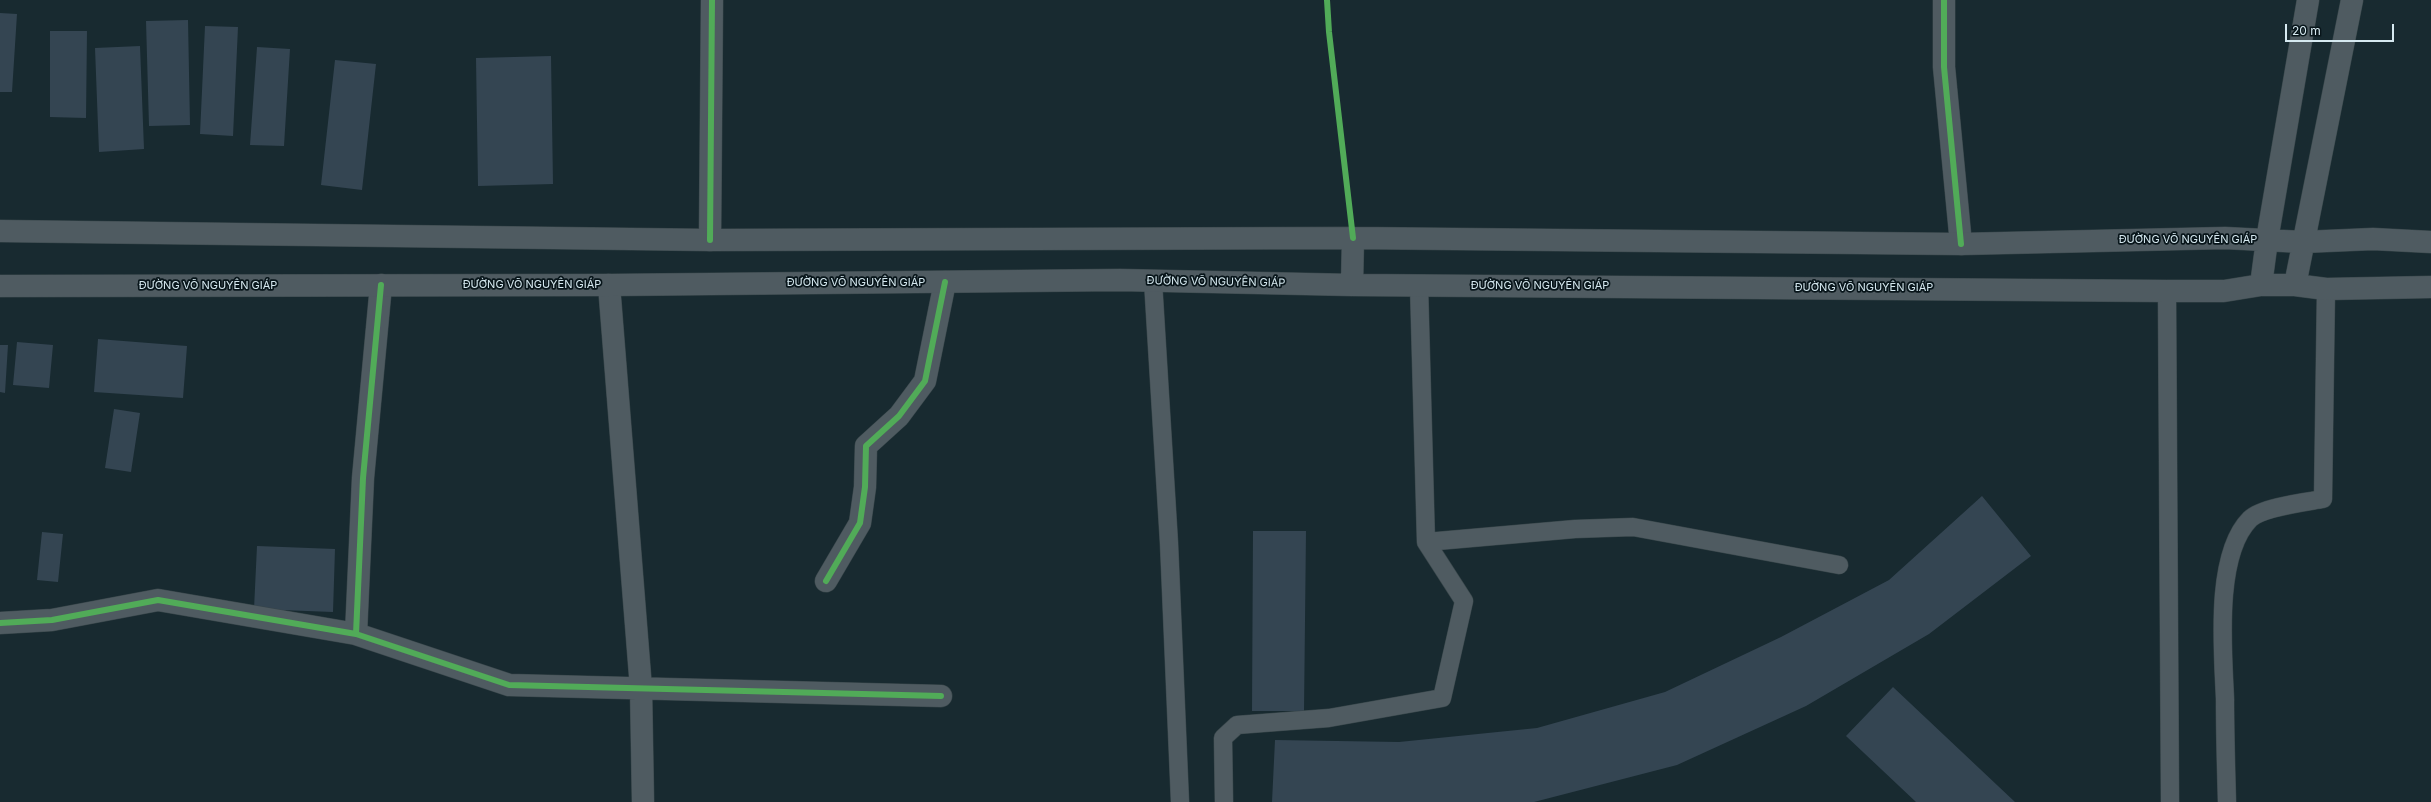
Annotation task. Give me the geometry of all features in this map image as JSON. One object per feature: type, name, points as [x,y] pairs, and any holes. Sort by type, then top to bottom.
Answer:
[{"type":"main road","points":[[710,240],[712,0]]},
{"type":"main road","points":[[1944,0],[1944,67],[1961,244]]},
{"type":"main road","points":[[2261,285],[2267,240],[2308,0]]},
{"type":"main road","points":[[2295,285],[2352,0]]},
{"type":"main road","name":"ĐƯỜNG VÕ NGUYÊN GIÁP","points":[[0,231],[710,240],[1354,238],[1961,244],[2225,238],[2303,242],[2373,239],[2431,242]]},
{"type":"main road","points":[[1352,285],[1354,238]]},
{"type":"main road","name":"ĐƯỜNG VÕ NGUYÊN GIÁP","points":[[0,286],[609,285],[1152,281],[1352,285],[2167,291],[2224,291],[2261,285],[2295,285],[2326,289],[2431,287]]},
{"type":"main road","points":[[826,581],[860,523],[865,487],[866,446],[899,416],[925,381],[945,282]]},
{"type":"main road","points":[[356,634],[363,478],[381,285]]},
{"type":"main road","points":[[609,285],[641,688],[643,802]]},
{"type":"main road","points":[[0,623],[52,620],[158,600],[356,634],[509,685],[941,696]]},
{"type":"lane","points":[[1152,281],[1169,543],[1180,802]]},
{"type":"lane","points":[[1224,802],[1223,738],[1237,725],[1328,718],[1442,698],[1464,601],[1426,542],[1419,285]]},
{"type":"lane","points":[[2227,802],[2223,630],[2226,578],[2231,556],[2240,534],[2251,518],[2276,507],[2323,499],[2326,289]]},
{"type":"lane","points":[[2167,291],[2170,802]]},
{"type":"lane","points":[[1426,542],[1575,529],[1633,527],[1839,565]]},
{"type":"building","points":[[0,13],[17,14],[12,92],[0,92]]},
{"type":"building","points":[[188,20],[190,125],[149,126],[146,21]]},
{"type":"building","points":[[205,26],[238,27],[233,136],[200,134]]},
{"type":"building","points":[[50,31],[87,31],[86,118],[50,117]]},
{"type":"building","points":[[140,46],[144,149],[99,152],[95,48]]},
{"type":"building","points":[[257,47],[290,49],[284,146],[250,145]]},
{"type":"building","points":[[551,56],[553,184],[478,186],[476,58]]},
{"type":"building","points":[[335,60],[376,64],[362,190],[321,185]]},
{"type":"building","points":[[98,339],[187,346],[183,398],[94,392]]},
{"type":"building","points":[[17,342],[53,345],[49,388],[13,385]]},
{"type":"building","points":[[0,345],[8,345],[5,393],[0,392]]},
{"type":"building","points":[[114,409],[140,413],[131,472],[105,468]]},
{"type":"building","points":[[1982,496],[2031,556],[1929,634],[1806,706],[1677,765],[1534,802],[1272,802],[1275,740],[1399,742],[1537,728],[1665,692],[1781,637],[1889,580]]},
{"type":"building","points":[[1253,531],[1306,531],[1304,711],[1252,711]]},
{"type":"building","points":[[42,532],[63,534],[58,582],[37,580]]},
{"type":"building","points":[[257,546],[335,549],[333,612],[254,609]]},
{"type":"building","points":[[1893,687],[2015,802],[1916,802],[1846,736]]},
{"type":"cycle path","points":[[710,240],[712,0]]},
{"type":"cycle path","points":[[1327,0],[1329,32],[1353,238]]},
{"type":"cycle path","points":[[1944,0],[1944,67],[1961,244]]},
{"type":"cycle path","points":[[826,581],[860,523],[865,487],[866,446],[899,416],[925,381],[945,282]]},
{"type":"cycle path","points":[[356,634],[363,478],[381,285]]},
{"type":"cycle path","points":[[0,623],[52,620],[158,600],[356,634],[509,685],[941,696]]}]
